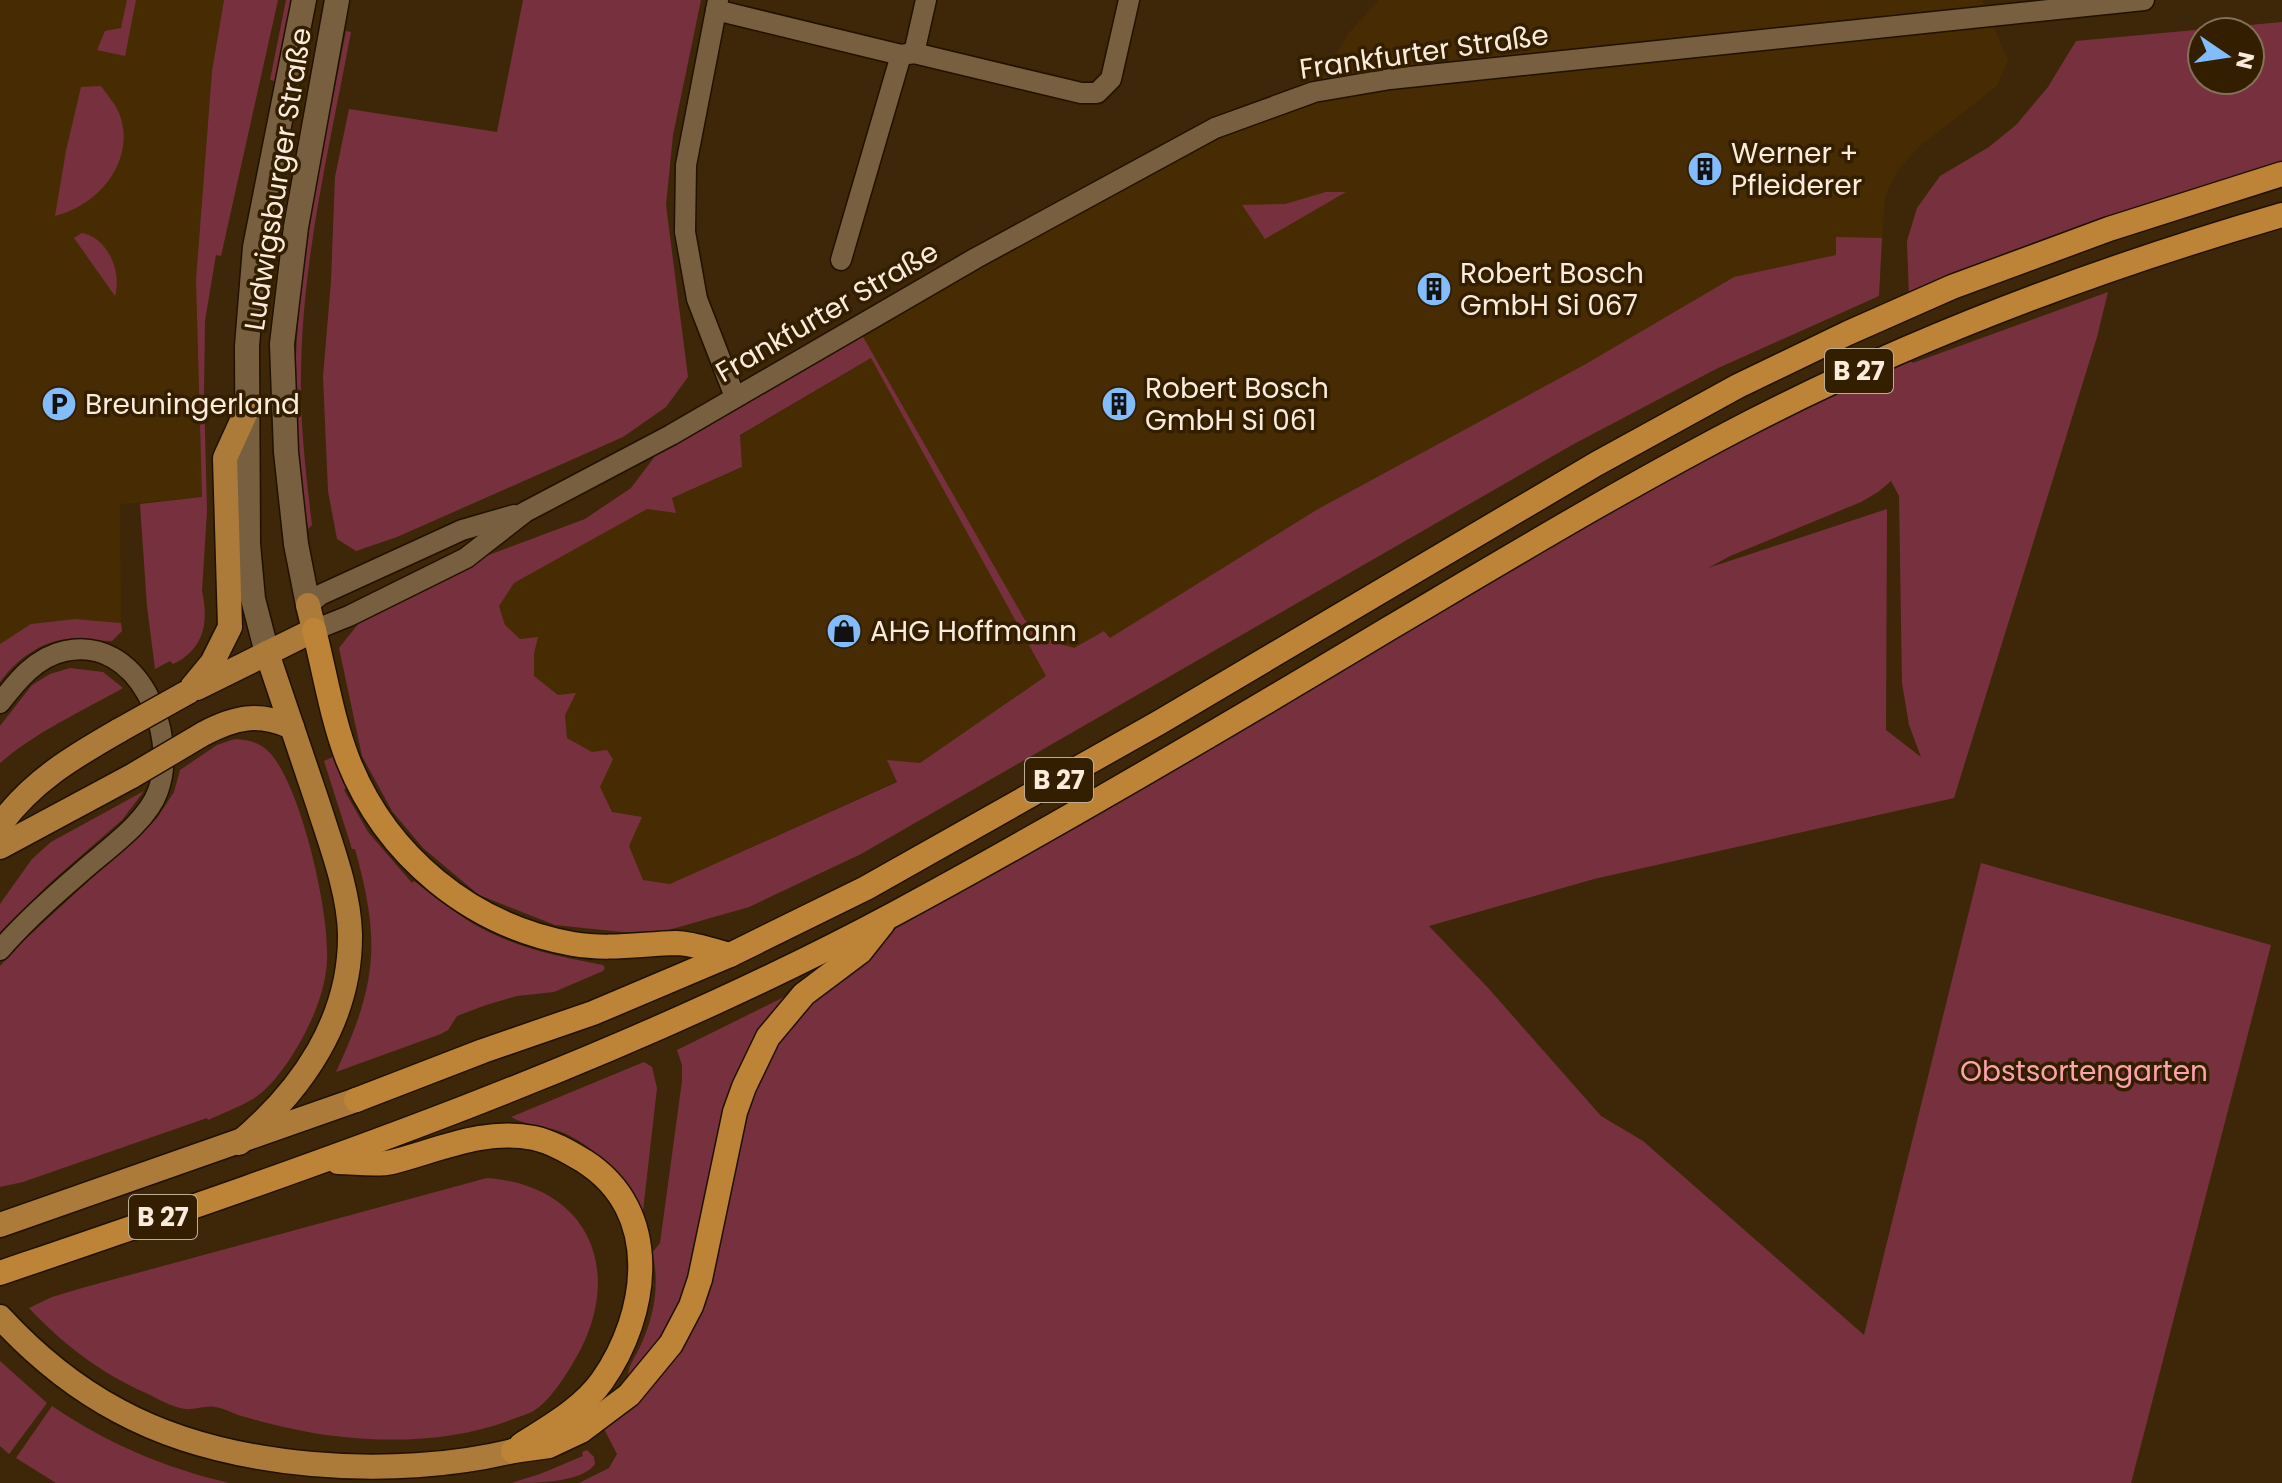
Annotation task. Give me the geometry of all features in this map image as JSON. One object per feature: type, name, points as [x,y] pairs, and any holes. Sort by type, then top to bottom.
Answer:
[{"type":"highway","name":"B 27","points":[[356,1100],[593,1013],[730,955],[866,888],[1009,809],[1596,464],[1738,386],[1848,333],[1952,287],[2109,229],[2282,174]]},
{"type":"highway","name":"B 27","points":[[0,1273],[327,1161],[501,1094],[656,1028],[888,918],[1182,752],[1623,491],[1755,420],[1974,319],[2206,237],[2282,215]]},
{"type":"highway","points":[[314,630],[347,758],[362,792],[384,827],[412,862],[476,910],[541,937],[615,948],[680,943],[730,955]]},
{"type":"highway","points":[[513,1451],[549,1446],[581,1431],[629,1395],[671,1344],[691,1306],[700,1279],[735,1112],[768,1037],[804,994],[860,952],[888,918]]},
{"type":"highway","points":[[327,1161],[389,1163],[468,1139],[500,1136],[535,1138],[567,1151],[598,1170],[618,1195],[634,1222],[642,1254],[633,1320],[617,1358],[600,1384],[573,1409],[513,1451]]},
{"type":"main road","name":"Ludwigsburger Straße","points":[[267,653],[253,599],[248,544],[247,346],[255,247],[304,0]]},
{"type":"main road","name":"Ludwigsburger Straße","points":[[308,605],[296,544],[286,452],[282,344],[296,227],[337,0]]},
{"type":"main road","points":[[188,692],[212,663],[230,627],[225,458],[246,412]]},
{"type":"main road","points":[[0,825],[18,800],[58,767],[188,692],[314,630],[308,605]]},
{"type":"main road","points":[[267,653],[308,605]]},
{"type":"main road","points":[[239,1143],[287,1098],[316,1058],[337,1014],[348,964],[350,933],[332,846],[267,653]]},
{"type":"main road","points":[[0,847],[224,723],[268,719],[292,727]]},
{"type":"main road","name":"B 27","points":[[0,1225],[356,1100]]},
{"type":"main road","points":[[0,1317],[44,1360],[89,1394],[131,1417],[179,1436],[269,1459],[321,1465],[447,1463],[513,1451]]},
{"type":"street","points":[[841,260],[926,0]]},
{"type":"street","points":[[735,397],[697,299],[685,232],[686,165],[717,5],[907,54],[1081,93],[1097,93],[1111,79],[1129,0]]},
{"type":"street","name":"Frankfurter Straße","points":[[314,630],[466,558],[525,512],[671,435],[976,258],[1215,128],[1314,92],[1390,79],[1657,49],[2144,0]]},
{"type":"street","name":"Frankfurter Straße","points":[[308,605],[320,595],[462,530],[525,512]]},
{"type":"street","points":[[0,703],[18,679],[52,656],[64,651],[93,651],[115,659],[139,683],[152,700],[163,736],[158,793],[148,808],[0,950]]},
{"type":"shaded area","points":[[0,0],[224,0],[212,71],[196,280],[202,498],[120,504],[121,623],[75,619],[32,624],[0,644]]},
{"type":"shaded area","points":[[1379,0],[1982,0],[2008,60],[1997,86],[1919,147],[1898,170],[1885,196],[1882,238],[1836,237],[1837,255],[1734,277],[1584,365],[1318,509],[1109,639],[1104,631],[1074,648],[1054,642],[1025,620],[874,356],[872,359],[1046,676],[920,763],[888,761],[897,781],[670,884],[643,880],[600,787],[606,770],[592,752],[567,738],[565,715],[558,695],[534,676],[538,638],[520,639],[505,625],[499,606],[514,583],[647,509],[675,513],[672,498],[742,468],[740,436],[871,358],[858,328],[1073,207],[1313,92],[1348,34]]},
{"type":"green space","points":[[127,0],[136,0],[125,56],[97,50],[105,31],[121,28]]},
{"type":"green space","points":[[224,0],[278,0],[221,256],[216,255],[205,321],[207,511],[202,591],[204,624],[192,651],[173,664],[170,661],[155,669],[140,504],[202,497],[196,280],[212,71]]},
{"type":"green space","points":[[286,0],[292,0],[275,81],[270,80]]},
{"type":"green space","points":[[523,0],[701,0],[673,135],[666,205],[688,377],[666,407],[623,437],[397,537],[356,551],[337,539],[328,491],[323,377],[335,177],[349,109],[497,132]]},
{"type":"green space","points":[[2282,22],[2282,166],[1909,297],[1907,241],[1917,208],[1940,176],[1989,147],[2016,125],[2048,87],[2076,41],[2186,31],[2186,96],[2266,96],[2266,23]]},
{"type":"green space","points":[[346,31],[351,32],[318,202],[306,288],[301,412],[312,525],[308,529],[296,438],[297,335],[309,233]]},
{"type":"green space","points":[[101,86],[119,113],[123,130],[119,163],[111,178],[87,202],[55,216],[81,87]]},
{"type":"green space","points":[[1326,192],[1346,192],[1265,239],[1242,205],[1285,204]]},
{"type":"green space","points":[[82,233],[99,242],[111,257],[116,277],[115,296],[74,238]]},
{"type":"green space","points":[[1836,237],[1882,238],[1879,296],[1716,369],[1572,445],[861,854],[749,907],[651,935],[555,925],[479,895],[423,848],[392,811],[362,756],[339,648],[359,623],[470,562],[585,519],[631,488],[671,435],[858,328],[1025,620],[1054,642],[1074,648],[1104,631],[1110,638],[1318,509],[1584,365],[1734,277],[1836,255]],"holes":[[[871,358],[1046,676],[920,763],[887,760],[897,782],[670,884],[643,880],[629,846],[642,817],[612,812],[600,787],[613,759],[607,750],[592,752],[567,738],[565,715],[576,693],[558,695],[534,676],[538,637],[520,639],[505,625],[499,606],[514,583],[647,509],[676,513],[672,498],[742,467],[740,435]]]},
{"type":"green space","name":"Obstsortengarten","points":[[2108,292],[2097,337],[1954,798],[1594,879],[1429,926],[1601,1116],[1643,1141],[1864,1335],[1981,863],[2271,945],[2131,1483],[579,1483],[609,1468],[617,1454],[603,1427],[671,1344],[768,1037],[888,918],[1623,491],[1899,353],[1913,363]],"holes":[[[1891,481],[1899,496],[1902,683],[1909,725],[1921,757],[1886,730],[1887,509],[1708,568],[1861,502]]]},
{"type":"green space","points":[[75,619],[121,623],[122,631],[112,641],[73,639],[47,644],[13,666],[0,682],[0,644],[31,624]]},
{"type":"green space","points":[[70,668],[103,672],[123,688],[44,732],[0,763],[0,726],[32,685],[50,674]]},
{"type":"green space","points":[[235,739],[249,741],[269,752],[291,790],[310,845],[326,929],[327,956],[322,990],[307,1028],[292,1056],[273,1081],[248,1102],[208,1120],[0,1187],[0,966],[157,818],[174,792],[180,770],[217,745]]},
{"type":"green space","points":[[333,757],[346,788],[344,790],[368,832],[412,883],[414,881],[482,929],[533,949],[603,965],[603,971],[554,992],[517,996],[486,1005],[457,1016],[448,1030],[441,1034],[336,1072],[350,1041],[367,987],[371,937],[369,911],[355,849],[352,849],[324,761]]},
{"type":"green space","points":[[144,791],[122,820],[52,881],[0,932],[0,904],[32,859],[51,842]]},
{"type":"green space","points":[[784,997],[701,1235],[682,1301],[658,1345],[628,1379],[630,1367],[648,1327],[656,1290],[652,1253],[660,1243],[682,1081],[682,1065],[677,1050]]},
{"type":"green space","points":[[644,1062],[652,1067],[657,1088],[641,1212],[606,1164],[585,1145],[559,1131],[511,1117]]},
{"type":"green space","points":[[487,1178],[523,1185],[553,1198],[575,1217],[590,1241],[597,1269],[597,1299],[589,1331],[561,1382],[535,1410],[489,1427],[436,1437],[382,1440],[287,1428],[218,1408],[180,1408],[98,1367],[55,1334],[29,1308],[82,1288]]},
{"type":"green space","points":[[0,1361],[47,1403],[9,1454],[0,1446]]},
{"type":"green space","points":[[52,1406],[93,1432],[137,1453],[229,1483],[56,1483],[16,1458]]},
{"type":"green space","points":[[587,1450],[594,1457],[595,1464],[580,1475],[557,1481],[511,1483],[583,1456],[582,1452]]},
{"type":"place","name":"Werner + Pfleiderer","points":[[1705,169]]},
{"type":"place","name":"Robert Bosch GmbH Si 067","points":[[1434,289]]},
{"type":"place","name":"Breuningerland","points":[[59,404]]},
{"type":"place","name":"Robert Bosch GmbH Si 061","points":[[1119,404]]},
{"type":"place","name":"AHG Hoffmann","points":[[844,631]]}]
